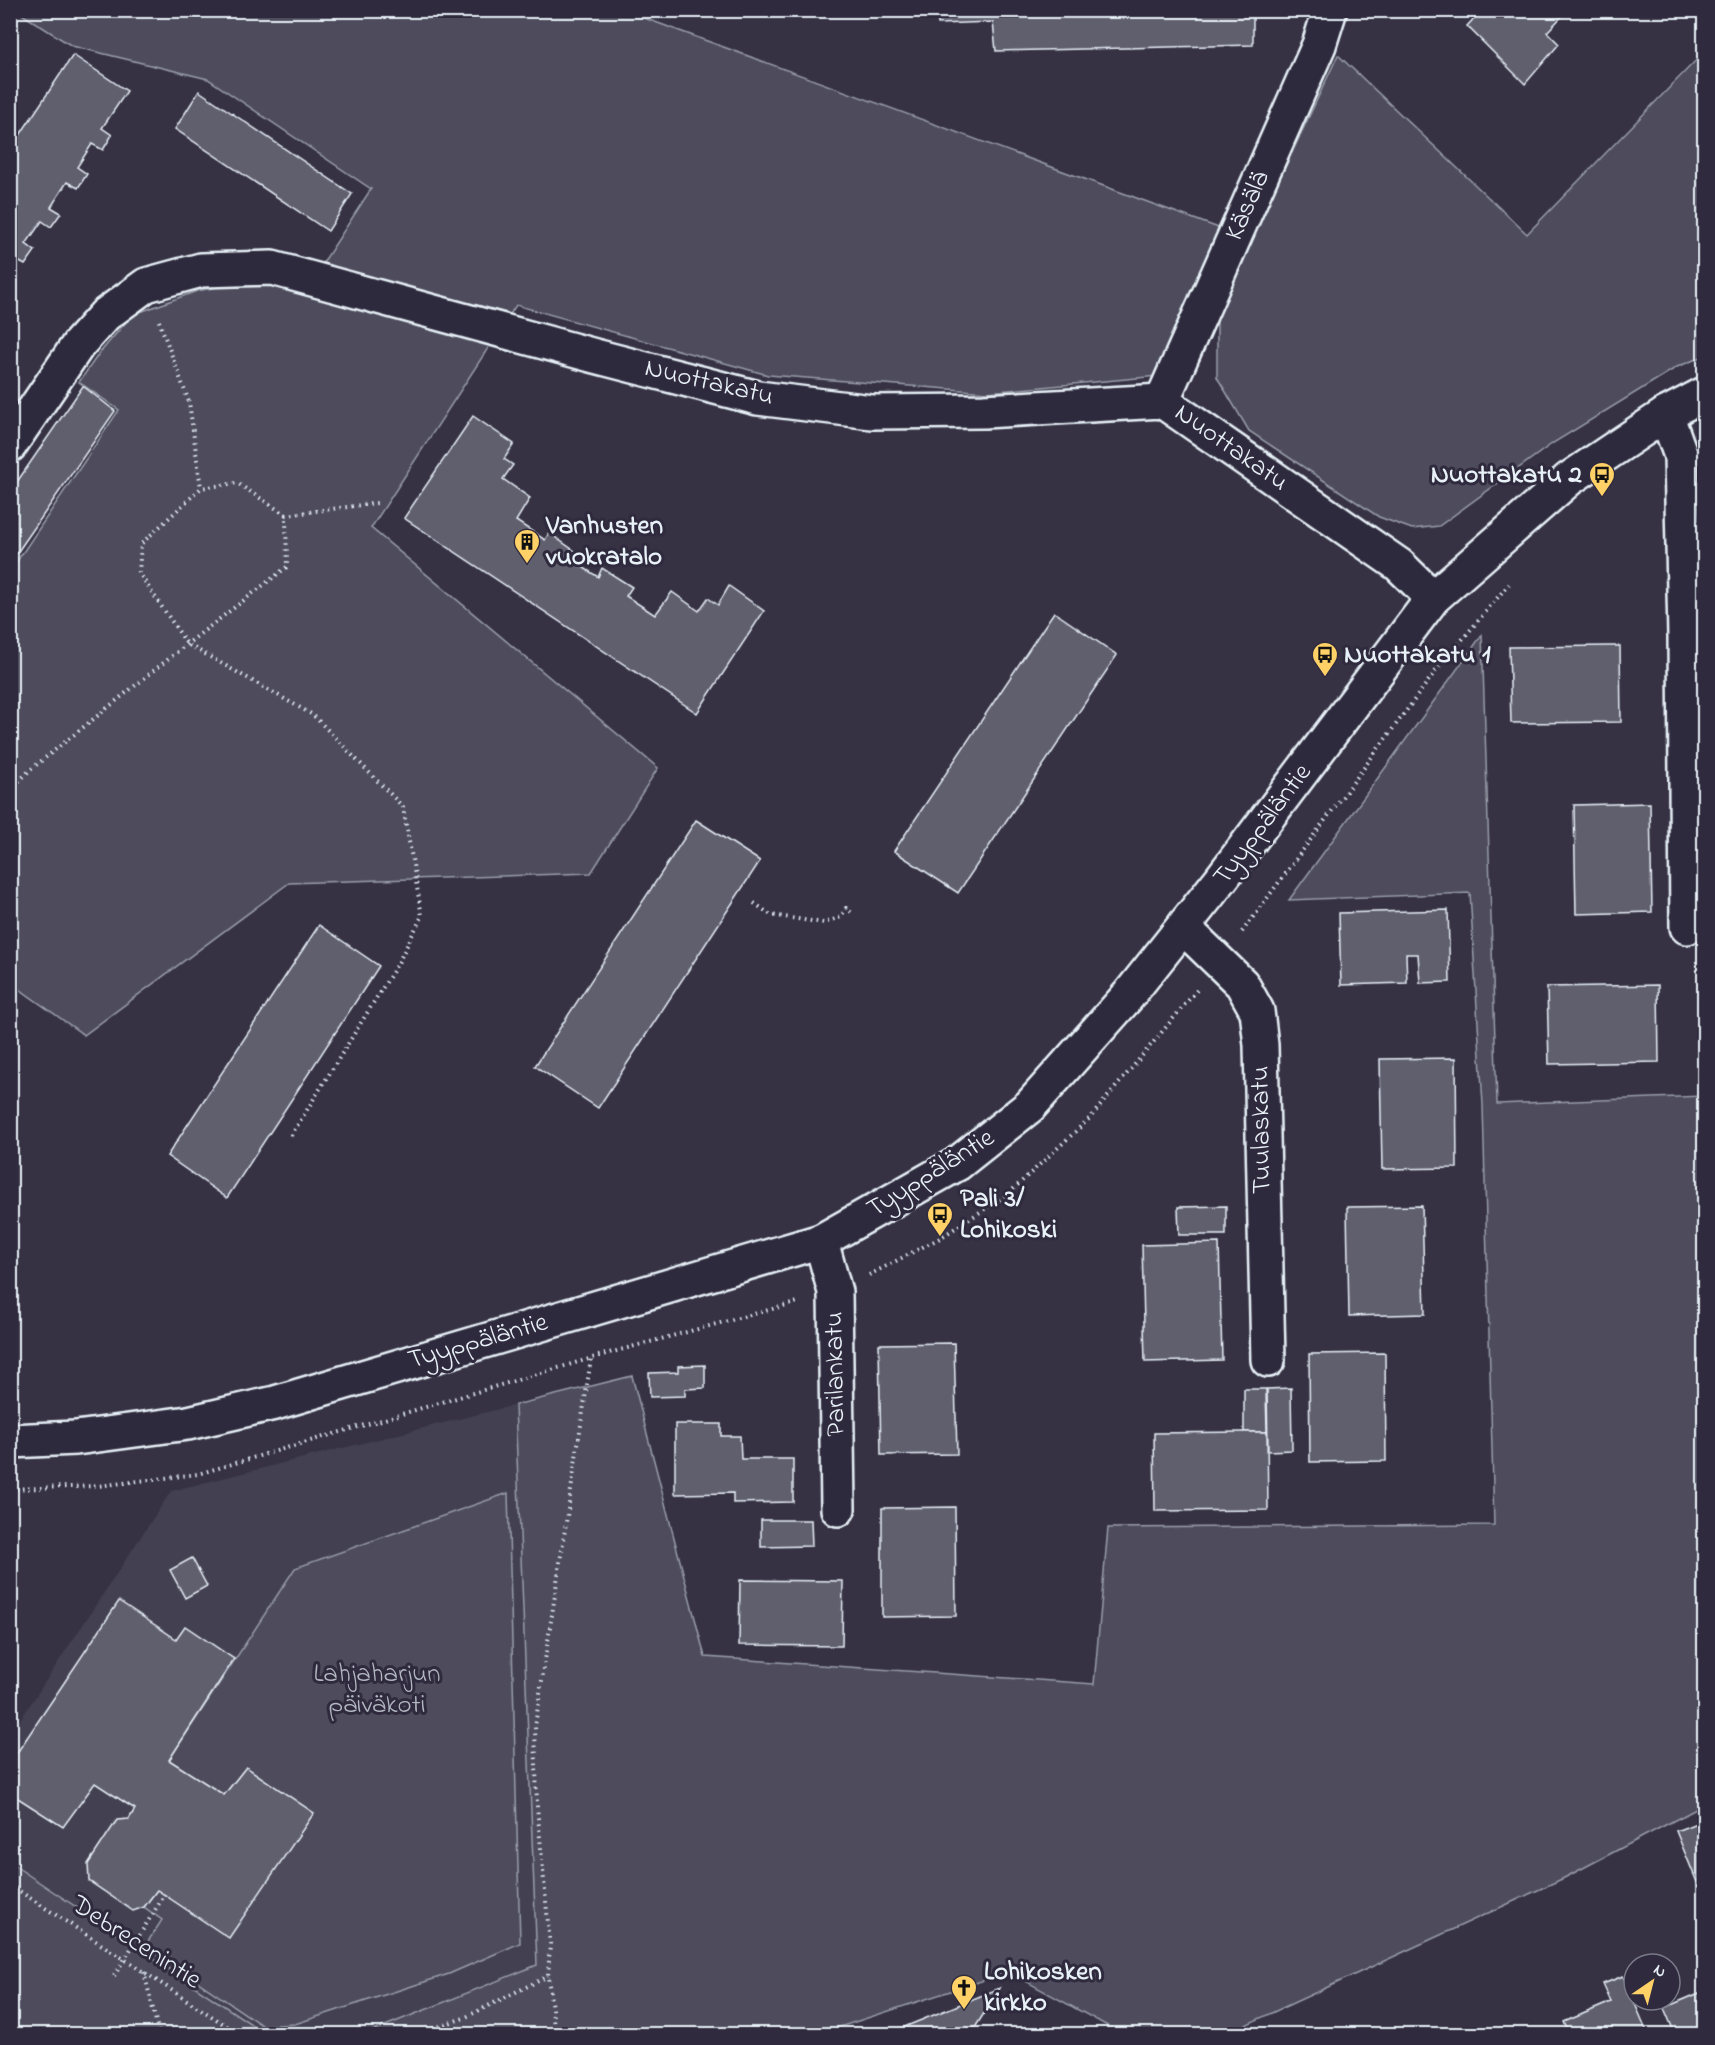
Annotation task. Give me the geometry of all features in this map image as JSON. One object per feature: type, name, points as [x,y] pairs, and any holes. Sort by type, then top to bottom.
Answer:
[{"type":"street","name":"Käsälä","points":[[1162,400],[1319,45],[1330,10]]},
{"type":"street","name":"Nuottakatu","points":[[10,445],[78,345],[105,315],[146,285],[201,270],[272,268],[758,398],[872,412],[984,411],[1162,400],[1400,565],[1433,598]]},
{"type":"street","name":"Tyyppäläntie","points":[[10,1441],[75,1438],[177,1425],[275,1403],[821,1241],[957,1164],[1030,1106],[1128,996],[1184,928],[1433,598],[1569,479],[1666,414],[1704,394]]},
{"type":"street","points":[[1666,414],[1681,456],[1687,927]]},
{"type":"street","name":"Tuulaskatu","points":[[1184,928],[1242,984],[1257,1011],[1261,1045],[1268,1360]]},
{"type":"street","name":"Parilankatu","points":[[821,1241],[835,1292],[838,1509]]},
{"type":"path","points":[[146,285],[189,402],[201,488]]},
{"type":"path","points":[[289,1138],[398,963],[422,916],[403,807],[313,715],[187,644],[139,573],[141,544],[201,488],[237,483],[286,515],[377,503]]},
{"type":"path","points":[[10,790],[30,770],[287,567],[286,515]]},
{"type":"path","points":[[10,1489],[98,1486],[198,1474],[591,1359],[835,1292],[940,1238],[1008,1194],[1090,1118],[1220,962],[1435,672],[1513,580]]},
{"type":"path","points":[[754,903],[771,915],[824,923],[841,917],[846,908],[851,912]]},
{"type":"path","points":[[555,2034],[548,1976],[550,1944],[537,1806],[536,1726],[591,1359]]},
{"type":"path","name":"Debrecenintie","points":[[10,1885],[239,2034]]},
{"type":"path","points":[[114,1976],[165,1894]]},
{"type":"path","points":[[144,1972],[159,2034]]},
{"type":"path","points":[[416,2034],[464,2018],[548,1976]]},
{"type":"shaded area","name":"Lahjaharjun päiväkoti","points":[[515,1405],[537,1966],[365,2034],[266,2034],[11,1863],[10,1735],[171,1491]]},
{"type":"green space","points":[[17,11],[625,11],[1224,230],[1158,376],[988,392],[768,375],[516,305],[371,528],[658,768],[591,873],[289,883],[84,1035],[11,983],[11,570],[119,410],[79,382],[98,355],[132,315],[197,291],[259,279],[306,289],[371,189],[208,79],[72,46]]},
{"type":"green space","points":[[1704,52],[1704,356],[1677,367],[1553,443],[1439,526],[1412,529],[1379,517],[1249,431],[1217,377],[1217,312],[1338,55],[1527,234]]},
{"type":"green space","points":[[1482,635],[1497,1104],[1704,1096],[1704,1807],[1696,1809],[1564,1878],[1226,2034],[1122,2034],[1009,1972],[818,2034],[365,2034],[537,1965],[515,1405],[632,1376],[705,1657],[1094,1684],[1108,1528],[1494,1525],[1483,1105],[1470,893],[1289,900]]},
{"type":"green space","name":"Lahjaharjun päiväkoti","points":[[508,1493],[520,1943],[449,1974],[295,2024],[263,2026],[145,1946],[162,1920],[144,1907],[157,1890],[313,1813],[246,1767],[224,1795],[169,1760],[295,1568]]},
{"type":"green space","points":[[12,1864],[266,2034],[11,2034]]},
{"type":"building","points":[[937,10],[1253,10],[1253,45],[996,51],[993,22],[938,24]]},
{"type":"building","points":[[1482,10],[1568,10],[1547,32],[1559,44],[1525,84],[1467,26]]},
{"type":"building","points":[[73,55],[127,91],[102,128],[112,135],[103,150],[92,144],[77,167],[87,174],[78,188],[67,182],[51,207],[61,213],[51,227],[42,221],[26,244],[35,251],[25,265],[16,260],[10,268],[10,150]]},
{"type":"building","points":[[199,91],[352,194],[328,231],[175,129]]},
{"type":"building","points":[[83,386],[115,411],[10,563],[10,492]]},
{"type":"building","name":"Vanhusten vuokratalo","points":[[473,416],[514,444],[504,459],[513,465],[503,479],[530,498],[516,521],[545,540],[549,533],[579,554],[573,561],[598,577],[602,568],[632,587],[626,596],[655,615],[672,592],[699,611],[708,598],[718,605],[729,586],[764,611],[697,713],[404,518]]},
{"type":"building","points":[[1054,612],[1117,655],[958,893],[894,851]]},
{"type":"building","points":[[1620,646],[1621,722],[1511,723],[1509,647]]},
{"type":"building","points":[[1650,803],[1652,912],[1576,914],[1574,805]]},
{"type":"building","points":[[696,820],[760,861],[598,1108],[535,1066]]},
{"type":"building","points":[[1448,910],[1450,982],[1420,983],[1418,954],[1406,954],[1407,983],[1341,985],[1339,913]]},
{"type":"building","points":[[319,925],[379,966],[227,1198],[167,1156]]},
{"type":"building","points":[[1658,985],[1659,1062],[1549,1064],[1547,987]]},
{"type":"building","points":[[1456,1058],[1457,1168],[1382,1169],[1380,1059]]},
{"type":"building","points":[[1226,1206],[1226,1235],[1179,1235],[1178,1207]]},
{"type":"building","points":[[1422,1206],[1425,1314],[1349,1316],[1347,1207]]},
{"type":"building","points":[[1219,1243],[1222,1360],[1145,1362],[1142,1245]]},
{"type":"building","points":[[954,1343],[957,1454],[881,1455],[879,1344]]},
{"type":"building","points":[[1385,1353],[1386,1461],[1310,1462],[1309,1354]]},
{"type":"building","points":[[705,1365],[705,1388],[685,1389],[685,1396],[650,1397],[649,1373],[678,1372],[678,1366]]},
{"type":"building","points":[[1291,1388],[1292,1450],[1268,1451],[1267,1389]]},
{"type":"building","points":[[1244,1389],[1266,1389],[1267,1432],[1244,1432]]},
{"type":"building","points":[[675,1424],[721,1424],[721,1436],[740,1436],[741,1459],[793,1459],[793,1502],[733,1503],[733,1493],[675,1494]]},
{"type":"building","points":[[1267,1432],[1268,1510],[1155,1511],[1154,1433]]},
{"type":"building","points":[[955,1507],[956,1616],[882,1617],[882,1508]]},
{"type":"building","points":[[761,1520],[811,1520],[812,1546],[761,1547]]},
{"type":"building","points":[[192,1558],[207,1586],[185,1598],[170,1570]]},
{"type":"building","points":[[740,1580],[843,1581],[842,1646],[739,1645]]},
{"type":"building","points":[[119,1601],[176,1639],[185,1626],[234,1659],[169,1760],[224,1795],[246,1767],[314,1813],[229,1938],[157,1890],[144,1907],[133,1911],[89,1881],[88,1864],[117,1820],[129,1819],[135,1809],[95,1783],[63,1827],[10,1793],[10,1763]]},
{"type":"building","points":[[1704,1820],[1704,1885],[1699,1887],[1676,1831]]},
{"type":"building","points":[[1622,1976],[1622,2012],[1639,2012],[1648,2034],[1569,2034],[1564,2022],[1611,2002],[1603,1984]]},
{"type":"building","name":"Lohikosken kirkko","points":[[1000,1988],[971,2034],[887,2034]]},
{"type":"building","points":[[1704,1991],[1704,2034],[1675,2034],[1666,2012],[1682,2012],[1682,2000]]},
{"type":"place","name":"Nuottakatu 2","points":[[1602,498]]},
{"type":"place","name":"Vanhusten vuokratalo","points":[[527,565]]},
{"type":"place","name":"Nuottakatu 1","points":[[1325,678]]},
{"type":"place","name":"Pali 3/ Lohikoski","points":[[940,1238]]},
{"type":"place","name":"Lohikosken kirkko","points":[[964,2011]]}]
